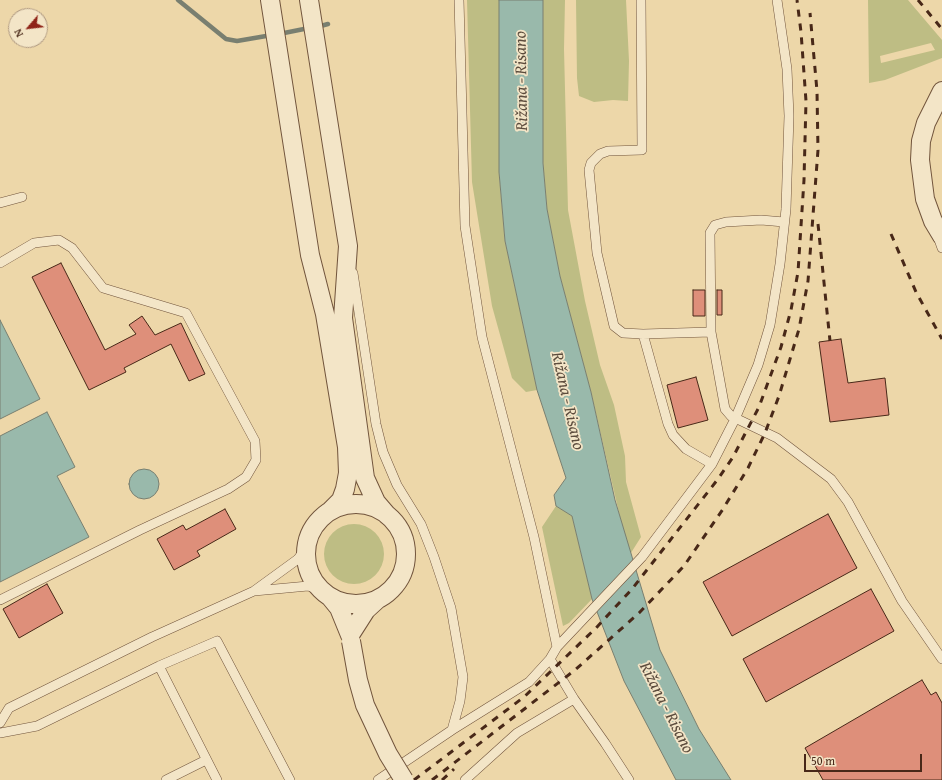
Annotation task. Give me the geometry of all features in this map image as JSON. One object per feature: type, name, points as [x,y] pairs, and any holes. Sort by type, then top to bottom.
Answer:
[{"type":"street","points":[[309,0],[348,246],[343,318],[365,478],[376,502],[397,526],[403,539],[406,553],[404,567],[399,580],[390,591],[366,610],[351,638]]},
{"type":"street","points":[[271,5],[310,255],[326,314],[347,447],[348,473],[345,489],[341,500],[314,527],[306,548],[309,570],[325,593],[339,608],[351,638],[358,680],[365,705],[388,754],[404,780]]},
{"type":"street","points":[[938,229],[925,199],[920,160],[921,141],[926,123],[942,91]]},
{"type":"street","points":[[330,511],[342,506],[364,505],[376,508],[388,516]]},
{"type":"street","points":[[325,593],[351,604],[365,603],[378,599]]},
{"type":"lane","points":[[459,0],[460,84],[465,226],[467,241],[482,337],[534,537],[557,647]]},
{"type":"lane","points":[[641,0],[642,150],[608,152],[600,154],[591,163],[589,170],[596,253],[612,320],[618,330],[623,333],[643,334],[711,332]]},
{"type":"lane","points":[[378,780],[452,730],[529,682],[550,659],[557,647],[642,557],[712,464],[735,419],[758,365],[770,325],[780,264],[784,222],[789,116],[787,68],[777,0]]},
{"type":"lane","points":[[0,203],[22,197]]},
{"type":"lane","points":[[784,222],[760,220],[720,223],[712,229],[708,239],[711,332],[724,404],[728,413],[735,419],[777,438],[832,478],[848,502],[902,601],[942,659]]},
{"type":"lane","points":[[938,229],[942,248]]},
{"type":"lane","points":[[0,263],[34,244],[59,240],[72,248],[103,288],[186,313],[255,441],[256,460],[246,477],[228,489],[140,530],[0,600]]},
{"type":"lane","points":[[348,246],[376,424],[383,452],[397,485],[421,524],[434,557],[452,615],[463,677],[460,701],[452,730]]},
{"type":"lane","points":[[643,334],[668,424],[673,435],[686,449],[712,464]]},
{"type":"lane","points":[[0,723],[9,708],[152,637],[254,591],[298,559],[306,548]]},
{"type":"lane","points":[[254,591],[308,586],[325,593]]},
{"type":"lane","points":[[0,733],[37,726],[159,666],[217,640],[290,780]]},
{"type":"lane","points":[[550,659],[574,699],[605,742],[629,780]]},
{"type":"lane","points":[[159,666],[217,780]]},
{"type":"lane","points":[[465,780],[517,733],[574,699]]},
{"type":"lane","points":[[166,780],[206,760]]},
{"type":"shaded area","points":[[467,0],[499,0],[499,174],[505,241],[537,390],[526,392],[512,378],[492,306],[472,182]]},
{"type":"shaded area","points":[[542,0],[565,0],[564,49],[568,210],[585,301],[600,365],[614,405],[625,456],[626,482],[641,537],[629,556],[591,392],[560,276],[547,209],[543,162]]},
{"type":"shaded area","points":[[576,0],[626,0],[629,61],[628,101],[613,100],[594,102],[579,96],[577,78]]},
{"type":"shaded area","points":[[868,0],[908,0],[942,40],[942,58],[885,80],[869,83]],"holes":[[[931,43],[935,50],[881,63],[880,56]]]},
{"type":"shaded area","points":[[556,506],[572,516],[592,599],[569,623],[563,626],[542,527]]},
{"type":"shaded area","points":[[348,524],[360,524],[376,532],[382,542],[384,554],[382,566],[376,576],[360,584],[348,584],[332,576],[324,560],[324,548],[332,532]]},
{"type":"water","name":"Rižana - Risano","points":[[499,0],[543,0],[543,163],[547,209],[560,276],[591,392],[615,500],[660,650],[699,729],[731,780],[676,780],[624,681],[592,599],[572,516],[556,506],[554,495],[566,478],[537,390],[505,241],[499,172]]},
{"type":"water","points":[[0,320],[40,399],[0,419]]},
{"type":"water","points":[[47,412],[75,467],[57,476],[89,537],[0,582],[0,436]]},
{"type":"water","points":[[144,469],[150,470],[158,478],[158,490],[150,498],[144,499],[138,498],[130,490],[129,484],[130,478],[138,470]]},
{"type":"building","points":[[61,263],[105,350],[136,334],[129,325],[142,316],[155,335],[181,323],[205,374],[189,381],[171,344],[124,368],[126,372],[89,390],[32,277]]},
{"type":"building","points":[[693,290],[705,290],[705,316],[693,316]]},
{"type":"building","points":[[717,290],[722,290],[722,315],[717,315]]},
{"type":"building","points":[[841,339],[848,383],[885,378],[889,415],[830,422],[819,342]]},
{"type":"building","points":[[696,377],[708,420],[678,428],[667,385]]},
{"type":"building","points":[[225,509],[236,529],[197,551],[200,556],[174,570],[157,539],[183,525],[186,530]]},
{"type":"building","points":[[828,514],[857,568],[732,636],[703,582]]},
{"type":"building","points":[[47,584],[63,613],[19,638],[3,609]]},
{"type":"building","points":[[871,589],[894,631],[766,702],[743,659]]},
{"type":"building","points":[[922,680],[931,695],[936,692],[942,703],[942,780],[823,780],[805,748]]},
{"type":"waterway","points":[[178,0],[226,39],[237,41],[272,35]]},
{"type":"waterway","points":[[317,27],[328,24]]},
{"type":"waterway","points":[[279,34],[309,28]]},
{"type":"railway","points":[[414,780],[524,697],[596,628],[632,589],[718,479],[733,457],[759,407],[781,347],[791,310],[798,272],[804,180],[806,101],[797,0]]},
{"type":"railway","points":[[918,0],[942,29]]},
{"type":"railway","points":[[432,780],[575,670],[639,613],[684,566],[723,509],[748,468],[765,433],[779,396],[799,329],[808,281],[818,150],[817,91],[810,13]]},
{"type":"railway","points":[[818,224],[830,341]]},
{"type":"railway","points":[[891,234],[916,292],[942,339]]},
{"type":"railway","points":[[442,780],[454,769]]}]
